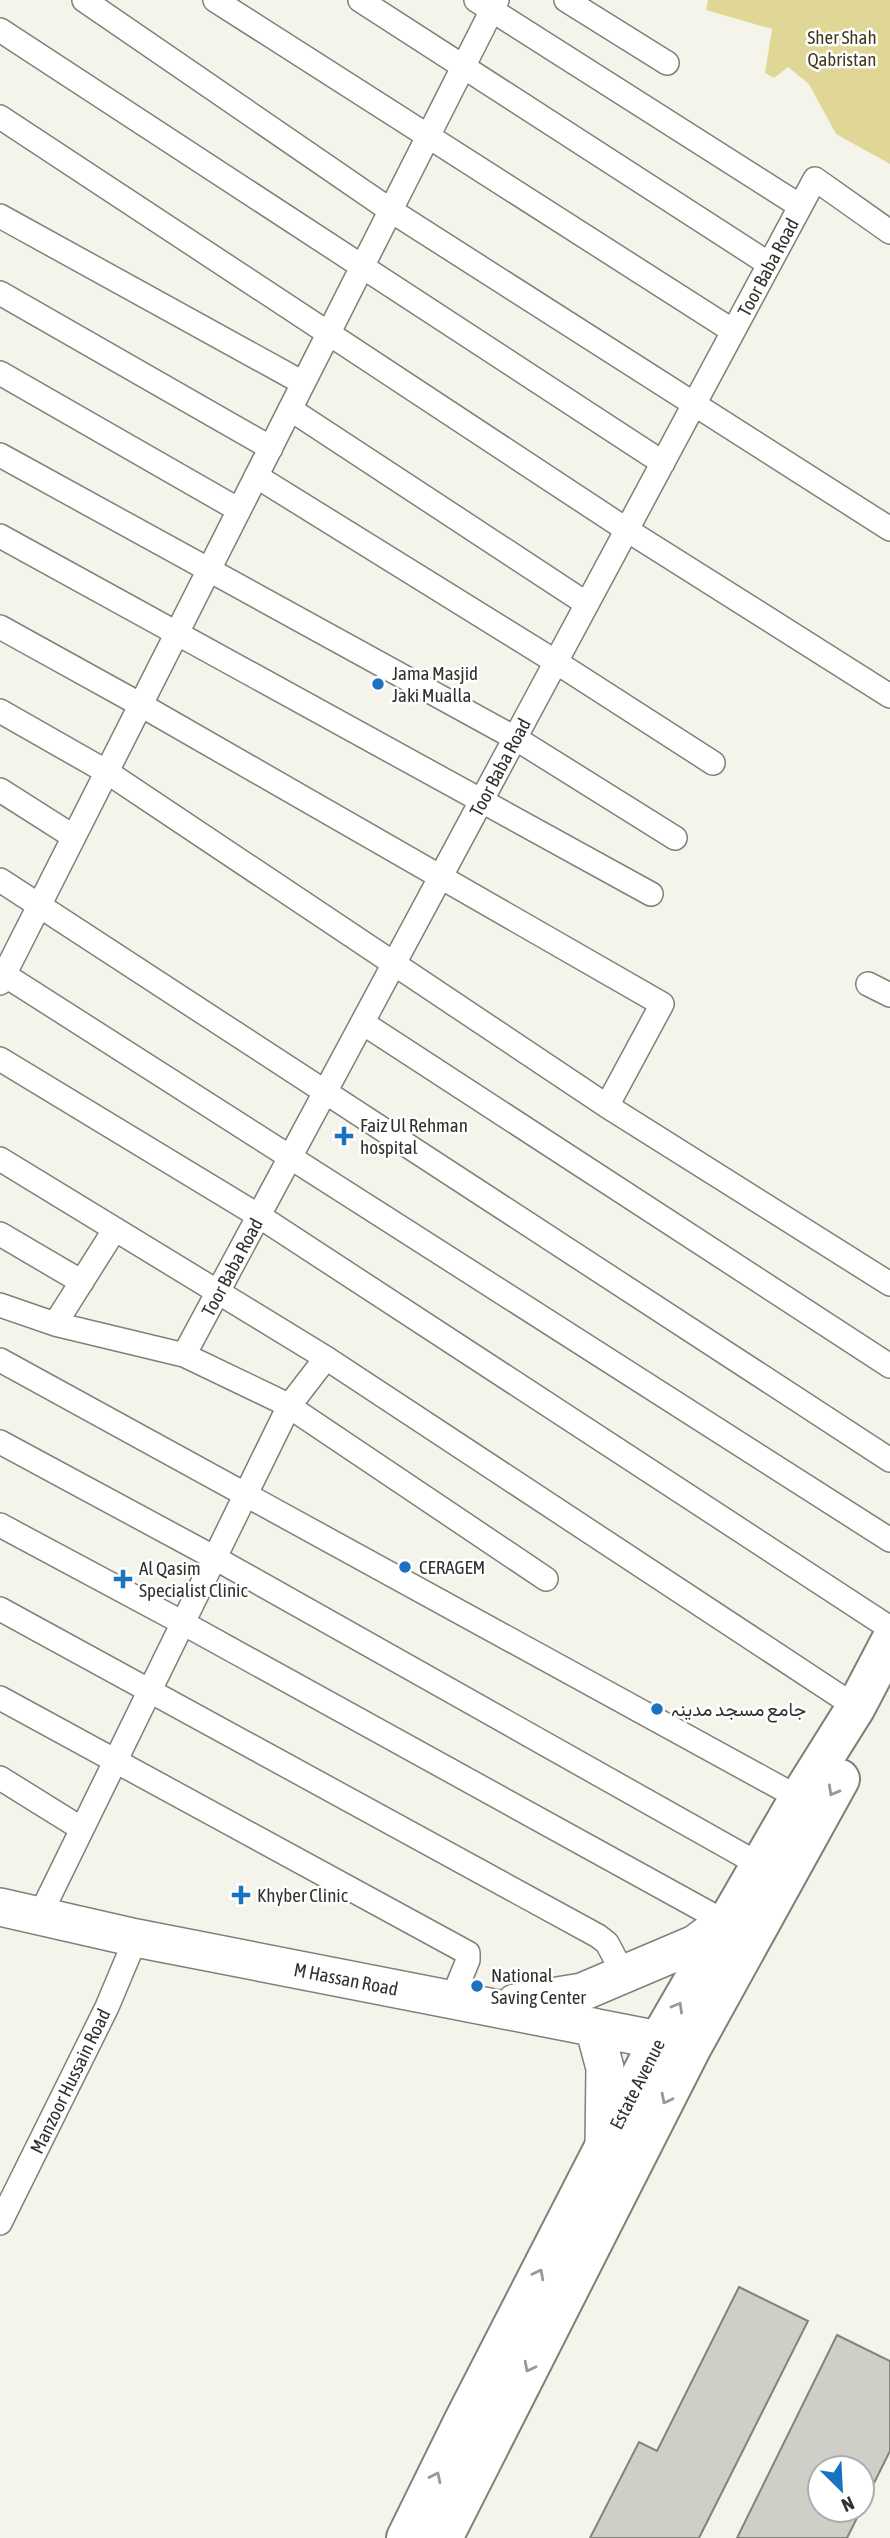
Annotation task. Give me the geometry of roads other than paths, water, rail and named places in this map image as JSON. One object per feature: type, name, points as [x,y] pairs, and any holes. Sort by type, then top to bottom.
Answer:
[{"type":"highway","name":"Estate Avenue","points":[[443,2538],[676,2044],[725,1923],[856,1707],[890,1642]]},
{"type":"highway","name":"Estate Avenue","points":[[406,2538],[604,2147],[676,2044],[890,1689]]},
{"type":"main road","name":"M Hassan Road","points":[[0,1907],[135,1938],[676,2044]]},
{"type":"main road","points":[[489,2006],[582,1992],[695,1944],[725,1923]]},
{"type":"main road","points":[[594,2027],[605,2068],[604,2147]]},
{"type":"street","points":[[84,0],[390,210],[890,529]]},
{"type":"street","points":[[215,0],[733,331]]},
{"type":"street","points":[[360,0],[769,264]]},
{"type":"street","points":[[566,0],[667,63]]},
{"type":"street","points":[[800,206],[488,3],[463,66],[429,135],[40,905],[1,977],[291,1157],[890,1540]]},
{"type":"street","points":[[0,30],[663,463]]},
{"type":"street","points":[[0,117],[627,530],[890,696]]},
{"type":"street","name":"Toor Baba Road","points":[[184,1355],[815,178],[890,232]]},
{"type":"street","points":[[0,216],[303,383]]},
{"type":"street","points":[[0,293],[271,448]]},
{"type":"street","points":[[0,373],[239,510]]},
{"type":"street","points":[[290,409],[587,604]]},
{"type":"street","points":[[0,455],[515,738],[675,838]]},
{"type":"street","points":[[256,476],[713,763]]},
{"type":"street","points":[[0,536],[651,894]]},
{"type":"street","points":[[0,627],[662,1004],[607,1106]]},
{"type":"street","points":[[0,711],[107,772],[607,1106],[890,1284]]},
{"type":"street","points":[[0,790],[74,837]]},
{"type":"street","points":[[0,880],[890,1460]]},
{"type":"street","points":[[868,984],[890,995]]},
{"type":"street","points":[[363,1023],[890,1366]]},
{"type":"street","points":[[0,1059],[259,1216],[890,1628]]},
{"type":"street","points":[[0,1160],[219,1290],[326,1358],[856,1707]]},
{"type":"street","points":[[55,1324],[115,1228]]},
{"type":"street","points":[[0,1234],[82,1282]]},
{"type":"street","points":[[0,1305],[55,1324],[184,1355],[289,1406],[546,1579]]},
{"type":"street","points":[[40,1915],[289,1406],[326,1358]]},
{"type":"street","points":[[0,1360],[799,1798]]},
{"type":"street","points":[[0,1442],[215,1558],[760,1865]]},
{"type":"street","points":[[0,1525],[183,1623],[725,1923]]},
{"type":"street","points":[[0,1609],[598,1936],[607,1943],[624,1975]]},
{"type":"street","points":[[0,1698],[468,1953],[452,2000]]},
{"type":"street","points":[[0,1778],[82,1829]]},
{"type":"street","name":"Manzoor Hussain Road","points":[[0,2223],[107,2007],[135,1938]]},
{"type":"place","name":"Jama Masjid Jaki Mualla","points":[[378,684]]},
{"type":"place","name":"Faiz Ul Rehman hospital","points":[[344,1136]]},
{"type":"place","name":"CERAGEM","points":[[405,1567]]},
{"type":"place","name":"Al Qasim Specialist Clinic","points":[[123,1579]]},
{"type":"place","name":"جامع مسجد مدینہ","points":[[657,1709]]},
{"type":"place","name":"Khyber Clinic","points":[[241,1895]]},
{"type":"place","name":"National Saving Center","points":[[477,1986]]},
{"type":"park label","name":"Sher Shah Qabristan","points":[[842,48]]}]
